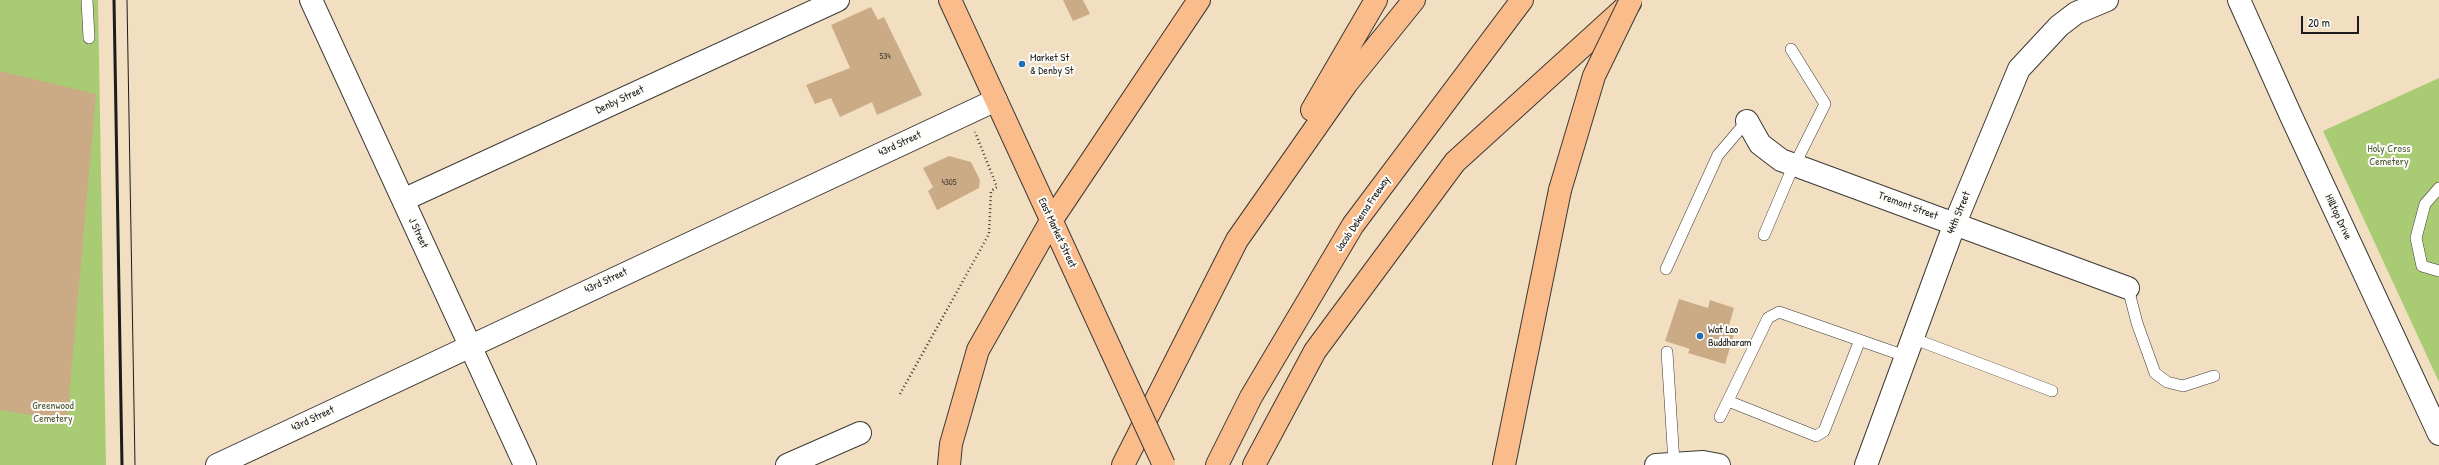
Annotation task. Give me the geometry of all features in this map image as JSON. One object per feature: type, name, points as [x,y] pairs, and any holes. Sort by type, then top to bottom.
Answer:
[{"type":"main road","name":"East Market Street","points":[[950,0],[1164,465]]},
{"type":"main road","points":[[949,465],[951,444],[978,350],[1051,221],[1198,0]]},
{"type":"main road","points":[[1123,465],[1237,240],[1376,0]]},
{"type":"main road","points":[[1237,240],[1347,83],[1414,0]]},
{"type":"main road","name":"Jacob Dekema Freeway","points":[[1217,465],[1251,397],[1353,225],[1522,0]]},
{"type":"main road","points":[[1504,465],[1560,190],[1594,76],[1632,0]]},
{"type":"main road","points":[[1254,465],[1315,351],[1455,162],[1632,0]]},
{"type":"street","name":"J Street","points":[[311,0],[525,465]]},
{"type":"street","name":"Denby Street","points":[[402,200],[838,0]]},
{"type":"street","name":"44th Street","points":[[1866,465],[1955,223],[2020,69],[2059,26],[2076,13],[2107,0]]},
{"type":"street","name":"Hilltop Drive","points":[[2239,0],[2294,124],[2439,434]]},
{"type":"street","name":"43rd Street","points":[[217,465],[967,112],[996,100]]},
{"type":"street","name":"Tremont Street","points":[[1747,120],[1760,144],[1781,160],[2128,288]]},
{"type":"street","points":[[787,465],[860,433]]},
{"type":"street","points":[[1665,464],[1703,462],[1719,465]]},
{"type":"lane","points":[[87,0],[89,38]]},
{"type":"lane","points":[[1764,235],[1825,104],[1792,49]]},
{"type":"lane","points":[[1666,269],[1718,155],[1747,120]]},
{"type":"lane","points":[[2439,188],[2426,204],[2416,238],[2422,266],[2439,272]]},
{"type":"lane","points":[[2128,288],[2137,323],[2155,373],[2167,382],[2182,386],[2214,376]]},
{"type":"lane","points":[[1720,417],[1768,318],[1779,312],[1860,340],[1909,347],[2052,391]]},
{"type":"lane","points":[[1728,401],[1816,436],[1824,431],[1860,340]]},
{"type":"lane","points":[[1665,464],[1667,352]]},
{"type":"path","points":[[900,394],[989,234],[990,192],[998,187],[967,112]]},
{"type":"green space","name":"Greenwood Cemetery","points":[[0,0],[98,0],[106,465],[0,465]]},
{"type":"green space","name":"Holy Cross Cemetery","points":[[2439,78],[2439,382],[2323,131]]},
{"type":"building","points":[[1063,0],[1083,0],[1090,14],[1073,21]]},
{"type":"building","points":[[871,7],[878,20],[884,17],[922,95],[877,115],[872,102],[840,117],[831,98],[815,104],[806,85],[850,68],[831,25]]},
{"type":"building","points":[[0,71],[96,94],[67,421],[0,410]]},
{"type":"building","points":[[949,156],[971,162],[980,180],[979,188],[937,210],[928,191],[933,187],[923,168]]},
{"type":"building","name":"Wat Lao Buddharam","points":[[1679,299],[1708,308],[1710,300],[1734,308],[1728,329],[1735,331],[1725,364],[1688,353],[1690,349],[1665,341]]},
{"type":"tram line","points":[[127,0],[135,465]]},
{"type":"railway","points":[[114,0],[122,465]]},
{"type":"place","name":"Market St & Denby St","points":[[1022,64]]},
{"type":"place","name":"Wat Lao Buddharam","points":[[1700,336]]}]
